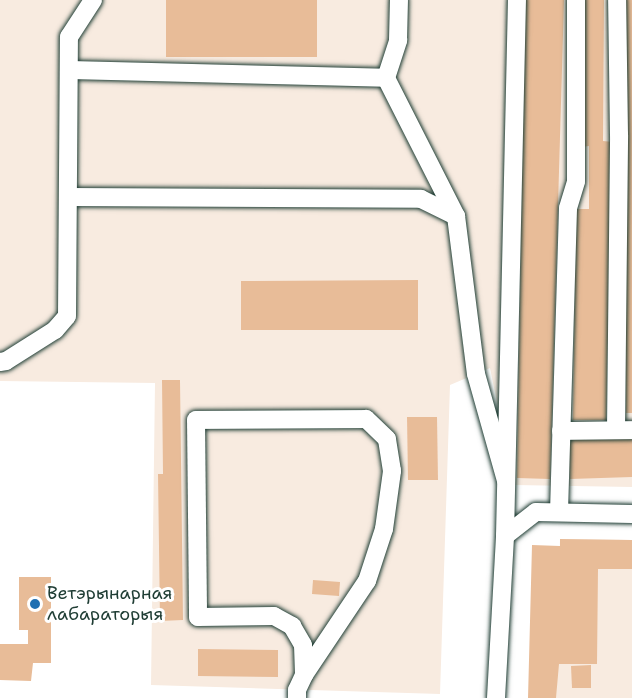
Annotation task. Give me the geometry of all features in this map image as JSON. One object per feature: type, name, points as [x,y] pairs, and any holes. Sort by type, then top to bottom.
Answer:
[{"type":"street","points":[[0,362],[6,361],[55,330],[68,316],[69,37],[93,0]]},
{"type":"street","points":[[399,0],[398,40],[386,78],[456,216],[476,374],[506,481]]},
{"type":"street","points":[[496,698],[505,536],[517,0]]},
{"type":"street","points":[[559,512],[568,208],[576,181],[576,0]]},
{"type":"street","points":[[561,431],[624,430],[617,0]]},
{"type":"street","points":[[69,70],[386,78]]},
{"type":"street","points":[[68,197],[421,199],[456,216]]},
{"type":"street","points":[[297,698],[297,690],[304,675],[367,580],[384,529],[392,471],[387,439],[366,419],[196,420],[198,616],[274,616],[291,626],[303,645],[304,675]]},
{"type":"street","points":[[505,536],[536,512],[632,514]]},
{"type":"shaded area","points":[[0,0],[632,0],[632,487],[514,485],[490,368],[450,385],[440,694],[151,685],[155,383],[0,381]]},
{"type":"shaded area","points":[[560,539],[632,540],[632,698],[556,698]]},
{"type":"building","points":[[166,0],[317,0],[317,57],[166,57]]},
{"type":"building","points":[[525,0],[564,0],[550,479],[517,478]]},
{"type":"building","points":[[581,0],[604,0],[603,141],[613,142],[606,420],[573,420],[576,209],[589,209],[589,146],[581,147]]},
{"type":"building","points":[[622,0],[632,0],[632,413],[626,413]]},
{"type":"building","points":[[418,280],[418,330],[241,330],[241,281]]},
{"type":"building","points":[[162,380],[180,380],[183,620],[160,621],[158,474],[163,474]]},
{"type":"building","points":[[407,417],[437,417],[438,480],[408,480]]},
{"type":"building","points":[[632,437],[632,477],[570,479],[568,439]]},
{"type":"building","points":[[560,539],[632,540],[632,569],[598,569],[597,664],[559,664],[556,698],[528,698],[532,545],[560,546]]},
{"type":"building","name":"Ветэрынарная лабараторыя","points":[[19,577],[51,577],[51,663],[33,663],[31,681],[0,680],[0,644],[28,644],[28,630],[19,630]]},
{"type":"building","points":[[313,580],[340,582],[339,596],[312,594]]},
{"type":"building","points":[[198,649],[278,650],[278,677],[198,676]]},
{"type":"building","points":[[591,665],[591,688],[572,688],[571,666]]},
{"type":"place","name":"Ветэрынарная лабараторыя","points":[[35,604]]}]
